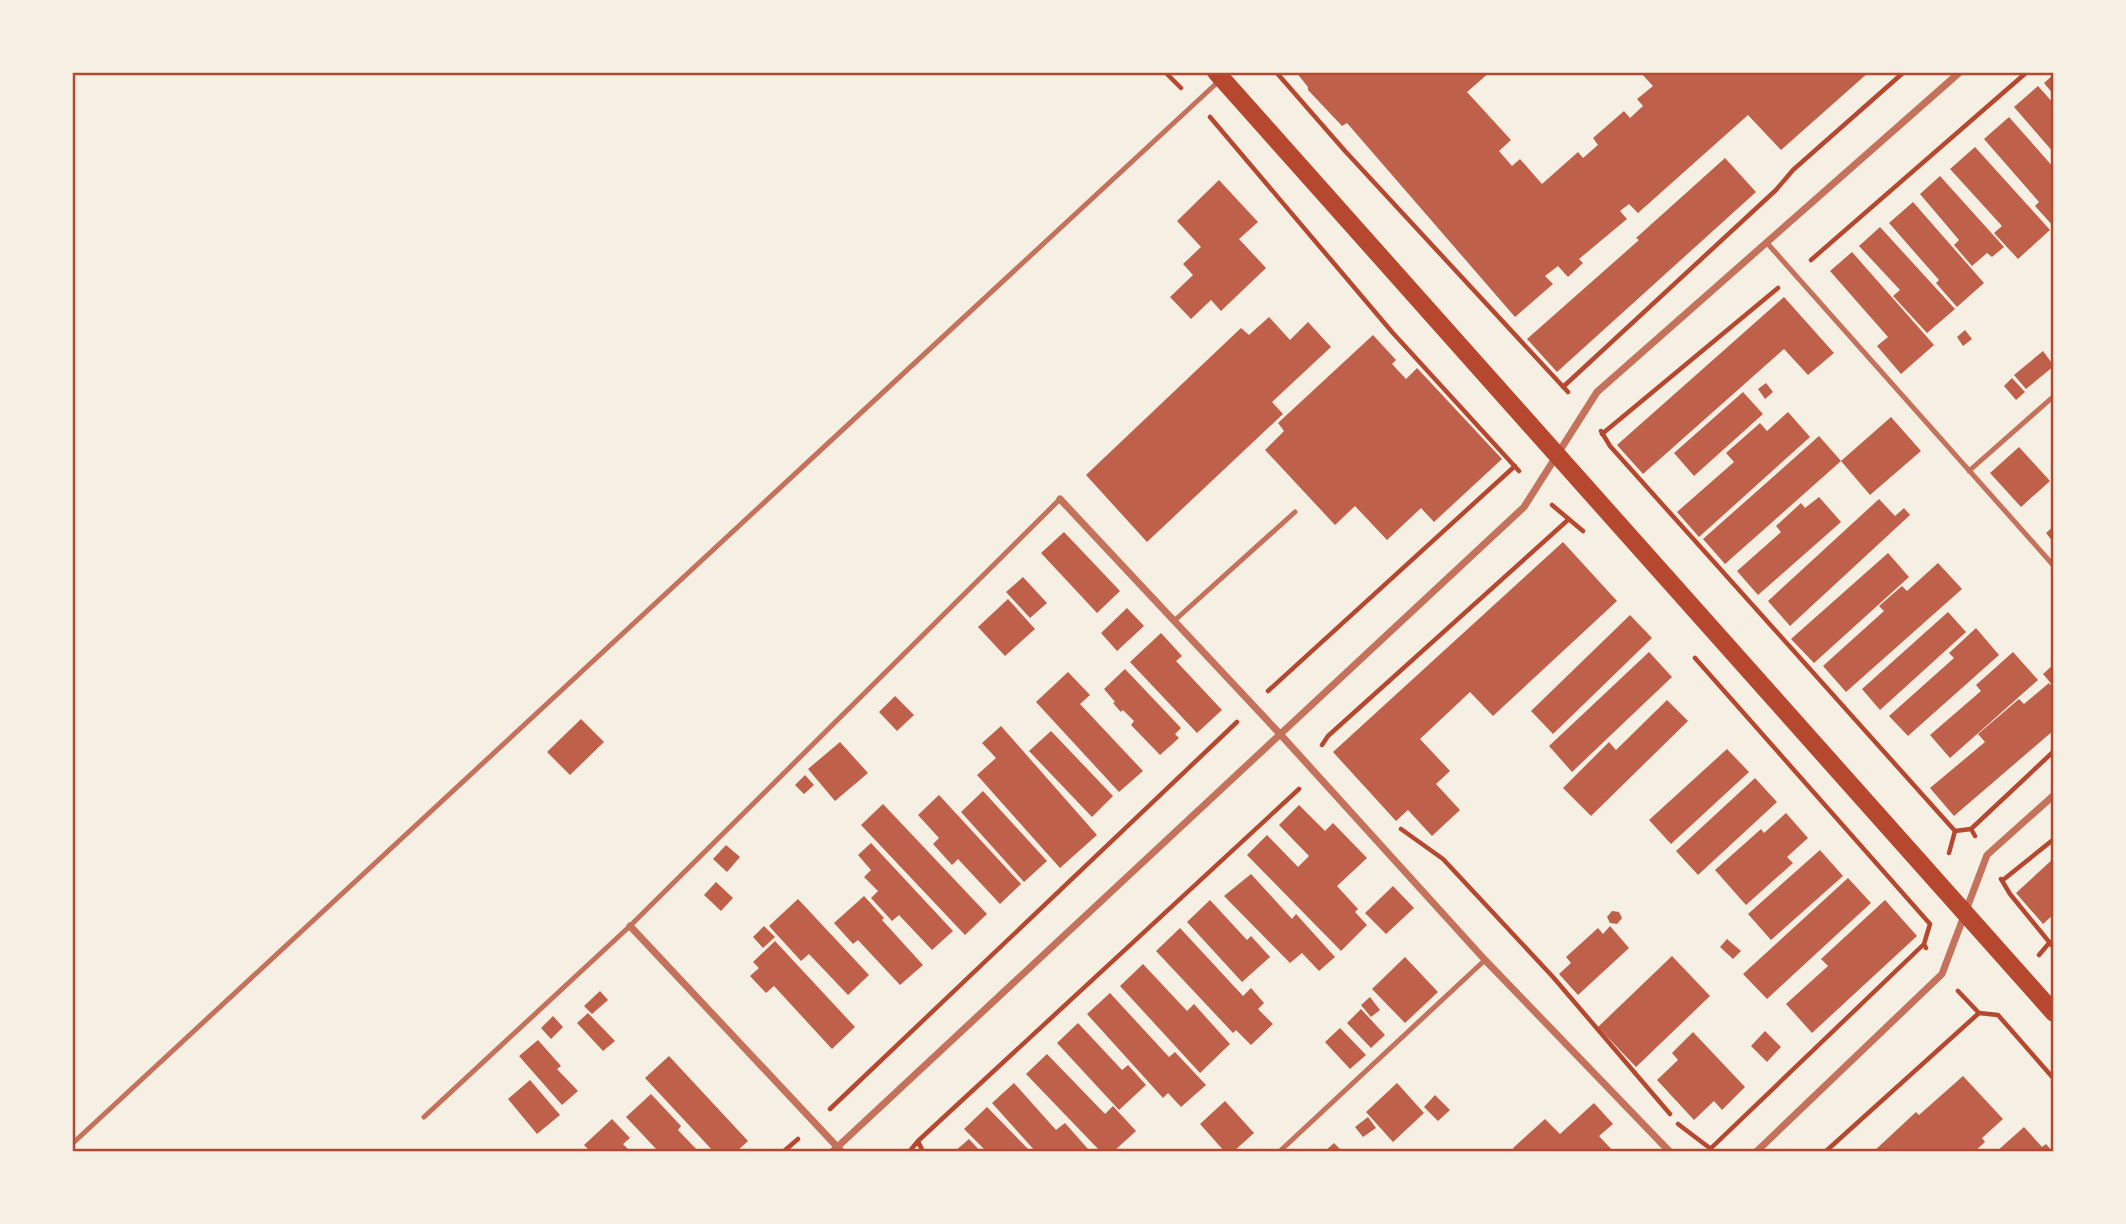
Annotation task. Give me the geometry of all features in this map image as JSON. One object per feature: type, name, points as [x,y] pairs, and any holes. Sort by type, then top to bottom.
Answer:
[{"type":"main road","points":[[1219,75],[2054,1013]]},
{"type":"street","points":[[629,926],[815,1124],[837,1151],[1524,507],[1597,392],[1960,72]]},
{"type":"street","points":[[1060,499],[1280,734],[1485,960],[1670,1152]]},
{"type":"street","points":[[1756,1152],[1942,974],[1987,855],[2054,795]]},
{"type":"lane","points":[[72,1144],[1196,103],[1219,75]]},
{"type":"lane","points":[[1767,243],[2054,566]]},
{"type":"lane","points":[[1969,471],[2054,396]]},
{"type":"lane","points":[[424,1117],[629,926],[1060,499]]},
{"type":"lane","points":[[1174,621],[1295,513]]},
{"type":"lane","points":[[1279,1152],[1485,960]]},
{"type":"path","points":[[1165,72],[1228,136],[1392,332],[1534,490],[1584,531]]},
{"type":"path","points":[[1276,72],[1373,181],[1586,409],[1620,457],[1955,831],[1971,829],[2054,751]]},
{"type":"path","points":[[1563,387],[1776,190],[1793,170],[1904,72]]},
{"type":"path","points":[[1602,434],[1795,274],[2027,72]]},
{"type":"path","points":[[783,1152],[1234,725],[1252,704],[1282,681],[1515,466]]},
{"type":"path","points":[[909,1152],[1299,789],[1307,765],[1328,736],[1569,519]]},
{"type":"path","points":[[1395,825],[1443,859],[1553,977],[1677,1123],[1709,1150],[1924,944],[1930,924],[1693,655]]},
{"type":"path","points":[[1325,749],[1328,736]]},
{"type":"path","points":[[1971,829],[2010,894],[2054,948]]},
{"type":"path","points":[[2002,881],[2054,839]]},
{"type":"path","points":[[1924,944],[1942,974],[1979,1013],[1998,1015],[2054,1079]]},
{"type":"path","points":[[1825,1152],[1979,1013]]},
{"type":"path","points":[[918,1141],[923,1152]]},
{"type":"building","points":[[1296,72],[1490,72],[1467,92],[1511,140],[1499,151],[1512,166],[1520,159],[1542,184],[1578,152],[1583,158],[1598,145],[1593,138],[1624,111],[1630,118],[1643,106],[1637,99],[1653,86],[1640,72],[1869,72],[1781,150],[1748,115],[1638,213],[1629,204],[1620,211],[1627,219],[1579,259],[1583,263],[1568,277],[1558,266],[1545,276],[1553,284],[1515,317],[1347,123],[1342,126],[1308,90]]},
{"type":"building","points":[[2054,74],[2054,95],[2044,83]]},
{"type":"building","points":[[2038,86],[2054,104],[2054,153],[2014,107]]},
{"type":"building","points":[[2009,117],[2054,168],[2054,227],[2035,206],[2039,202],[1984,139]]},
{"type":"building","points":[[1975,147],[2050,230],[2018,259],[1994,233],[2002,226],[1950,169]]},
{"type":"building","points":[[1725,158],[1756,192],[1557,372],[1527,339],[1639,240],[1636,238]]},
{"type":"building","points":[[1940,176],[2004,247],[1992,257],[1987,253],[1972,266],[1954,245],[1959,240],[1920,194]]},
{"type":"building","points":[[1219,180],[1258,222],[1239,239],[1266,268],[1221,311],[1211,300],[1191,319],[1170,297],[1193,275],[1183,264],[1201,247],[1177,221]]},
{"type":"building","points":[[1913,202],[1984,283],[1957,307],[1936,283],[1939,280],[1889,223]]},
{"type":"building","points":[[1880,227],[1955,309],[1927,333],[1893,296],[1900,290],[1859,246]]},
{"type":"building","points":[[1852,252],[1934,345],[1901,374],[1877,346],[1888,337],[1830,271]]},
{"type":"building","points":[[1784,297],[1834,353],[1808,375],[1784,349],[1643,474],[1617,445]]},
{"type":"building","points":[[1269,317],[1290,340],[1308,322],[1331,347],[1272,402],[1283,414],[1147,542],[1086,475],[1241,328],[1249,335]]},
{"type":"building","points":[[1965,330],[1972,339],[1963,346],[1957,337]]},
{"type":"building","points":[[1373,335],[1396,360],[1392,364],[1406,379],[1417,368],[1502,459],[1434,522],[1421,508],[1387,540],[1355,506],[1335,525],[1265,450],[1284,431],[1278,423]]},
{"type":"building","points":[[2043,351],[2054,366],[2026,389],[2014,375]]},
{"type":"building","points":[[2012,378],[2025,392],[2016,400],[2004,386]]},
{"type":"building","points":[[1766,383],[1773,392],[1765,399],[1758,389]]},
{"type":"building","points":[[1743,392],[1763,414],[1694,476],[1674,453]]},
{"type":"building","points":[[1788,412],[1810,437],[1699,537],[1677,512],[1734,462],[1726,453],[1760,423],[1767,431]]},
{"type":"building","points":[[1891,417],[1921,451],[1870,495],[1841,461]]},
{"type":"building","points":[[1819,436],[1841,461],[1725,564],[1703,539]]},
{"type":"building","points":[[2019,447],[2050,481],[2021,507],[1990,473]]},
{"type":"building","points":[[1819,497],[1841,522],[1758,595],[1737,571],[1781,532],[1776,526],[1801,503],[1805,508]]},
{"type":"building","points":[[1879,499],[1895,516],[1904,508],[1910,515],[1790,626],[1768,601]]},
{"type":"building","points":[[2054,526],[2054,543],[2046,533]]},
{"type":"building","points":[[1064,532],[1120,591],[1097,613],[1041,553]]},
{"type":"building","points":[[1563,542],[1617,601],[1493,716],[1470,692],[1420,739],[1450,771],[1436,784],[1460,810],[1432,836],[1408,810],[1396,821],[1333,752]]},
{"type":"building","points":[[1888,553],[1909,577],[1814,663],[1791,639]]},
{"type":"building","points":[[1938,563],[1962,589],[1846,692],[1823,666],[1884,611],[1879,606],[1902,586],[1907,591]]},
{"type":"building","points":[[1023,577],[1047,603],[1030,618],[1006,592]]},
{"type":"building","points":[[1008,599],[1035,629],[1005,656],[978,627]]},
{"type":"building","points":[[1127,608],[1144,626],[1117,651],[1101,633]]},
{"type":"building","points":[[1948,612],[1966,632],[1880,710],[1862,689]]},
{"type":"building","points":[[1630,615],[1652,638],[1553,734],[1531,711]]},
{"type":"building","points":[[1976,628],[1999,655],[1908,736],[1889,716],[1954,658],[1949,653]]},
{"type":"building","points":[[1161,633],[1182,656],[1176,661],[1222,710],[1197,733],[1130,662]]},
{"type":"building","points":[[1649,652],[1672,677],[1572,772],[1549,746]]},
{"type":"building","points":[[2013,652],[2038,680],[1950,758],[1930,735],[1981,691],[1976,685]]},
{"type":"building","points":[[2054,664],[2054,687],[2043,674]]},
{"type":"building","points":[[1125,669],[1181,728],[1175,734],[1179,738],[1160,755],[1131,725],[1134,721],[1123,710],[1119,710],[1104,689]]},
{"type":"building","points":[[1068,672],[1090,695],[1080,704],[1143,771],[1119,792],[1036,702]]},
{"type":"building","points":[[2049,683],[2054,689],[2054,730],[1954,816],[1930,788],[1985,742],[1978,734],[2019,699],[2024,704]]},
{"type":"building","points":[[895,696],[914,715],[897,731],[879,712]]},
{"type":"building","points":[[1667,700],[1688,721],[1591,816],[1563,788],[1609,742],[1616,750]]},
{"type":"building","points":[[581,719],[604,742],[570,775],[547,752]]},
{"type":"building","points":[[1001,726],[1097,835],[1060,868],[977,775],[996,758],[982,743]]},
{"type":"building","points":[[1051,731],[1113,796],[1092,817],[1029,751]]},
{"type":"building","points":[[840,742],[868,773],[835,801],[808,769]]},
{"type":"building","points":[[1727,749],[1749,772],[1671,844],[1649,820]]},
{"type":"building","points":[[805,775],[814,785],[804,794],[795,785]]},
{"type":"building","points":[[1755,778],[1777,802],[1698,875],[1676,851]]},
{"type":"building","points":[[983,791],[1047,861],[1024,882],[961,812]]},
{"type":"building","points":[[939,795],[1021,884],[1000,904],[958,859],[952,865],[933,844],[939,838],[918,815]]},
{"type":"building","points":[[883,804],[987,914],[965,935],[861,825]]},
{"type":"building","points":[[1299,805],[1325,831],[1333,823],[1367,858],[1337,886],[1358,909],[1355,912],[1367,925],[1341,951],[1247,855],[1267,835],[1298,867],[1309,856],[1279,825]]},
{"type":"building","points":[[1786,813],[1808,838],[1787,857],[1793,863],[1746,905],[1715,870],[1761,829],[1764,833]]},
{"type":"building","points":[[871,843],[953,931],[932,950],[899,915],[892,921],[871,898],[878,891],[864,877],[871,870],[858,855]]},
{"type":"building","points":[[726,845],[740,857],[727,872],[713,859]]},
{"type":"building","points":[[1820,850],[1843,876],[1771,940],[1748,914]]},
{"type":"building","points":[[2054,858],[2054,914],[2043,924],[2016,893]]},
{"type":"building","points":[[1251,874],[1292,919],[1296,914],[1335,957],[1319,971],[1302,953],[1290,963],[1224,896]]},
{"type":"building","points":[[1848,878],[1871,903],[1767,999],[1743,974]]},
{"type":"building","points":[[716,882],[733,898],[721,911],[704,895]]},
{"type":"building","points":[[1393,886],[1414,908],[1386,934],[1365,913]]},
{"type":"building","points":[[864,896],[923,965],[900,985],[858,940],[853,944],[834,923]]},
{"type":"building","points":[[798,899],[869,975],[848,995],[809,954],[801,961],[769,926]]},
{"type":"building","points":[[1210,900],[1247,940],[1251,936],[1270,957],[1242,982],[1187,922]]},
{"type":"building","points":[[1885,900],[1917,936],[1812,1033],[1786,1004],[1828,966],[1821,959]]},
{"type":"building","points":[[1612,911],[1619,912],[1622,918],[1617,924],[1610,923],[1607,917]]},
{"type":"building","points":[[764,926],[775,937],[763,948],[753,937]]},
{"type":"building","points":[[1610,926],[1629,948],[1578,995],[1559,974],[1571,963],[1566,957],[1598,928],[1603,934]]},
{"type":"building","points":[[1180,928],[1243,996],[1251,988],[1264,1003],[1258,1009],[1273,1024],[1251,1045],[1236,1030],[1233,1033],[1156,951]]},
{"type":"building","points":[[1727,939],[1741,951],[1733,959],[1720,947]]},
{"type":"building","points":[[775,941],[855,1027],[832,1049],[774,986],[766,993],[750,976],[759,968],[753,962]]},
{"type":"building","points":[[1672,956],[1710,996],[1636,1067],[1598,1027]]},
{"type":"building","points":[[1405,957],[1438,992],[1405,1023],[1372,989]]},
{"type":"building","points":[[1143,964],[1187,1011],[1194,1004],[1230,1044],[1200,1073],[1120,986]]},
{"type":"building","points":[[600,991],[608,1000],[592,1014],[584,1006]]},
{"type":"building","points":[[1110,993],[1169,1057],[1175,1052],[1206,1085],[1181,1107],[1168,1093],[1163,1098],[1087,1014]]},
{"type":"building","points":[[1370,997],[1380,1010],[1371,1017],[1361,1005]]},
{"type":"building","points":[[1361,1009],[1385,1035],[1371,1048],[1347,1023]]},
{"type":"building","points":[[588,1013],[615,1041],[603,1051],[577,1023]]},
{"type":"building","points":[[553,1016],[563,1027],[551,1039],[541,1028]]},
{"type":"building","points":[[1078,1023],[1122,1070],[1128,1065],[1146,1085],[1119,1110],[1057,1043]]},
{"type":"building","points":[[1340,1028],[1366,1055],[1350,1069],[1325,1042]]},
{"type":"building","points":[[1765,1031],[1781,1047],[1767,1062],[1751,1046]]},
{"type":"building","points":[[1693,1032],[1745,1087],[1722,1110],[1714,1101],[1694,1120],[1657,1080],[1678,1060],[1672,1053]]},
{"type":"building","points":[[538,1040],[561,1066],[557,1069],[578,1091],[562,1105],[519,1056]]},
{"type":"building","points":[[1047,1054],[1105,1114],[1113,1106],[1136,1131],[1113,1152],[1101,1152],[1026,1074]]},
{"type":"building","points":[[669,1056],[748,1141],[736,1152],[714,1152],[645,1078]]},
{"type":"building","points":[[1963,1076],[2003,1119],[1982,1138],[1985,1142],[1974,1152],[1873,1152],[1916,1112],[1919,1115]]},
{"type":"building","points":[[530,1080],[560,1115],[537,1134],[508,1099]]},
{"type":"building","points":[[1014,1083],[1056,1130],[1065,1123],[1088,1149],[1084,1152],[1036,1152],[992,1103]]},
{"type":"building","points":[[1397,1083],[1424,1113],[1393,1142],[1366,1112]]},
{"type":"building","points":[[651,1094],[681,1126],[678,1130],[699,1152],[659,1152],[626,1117]]},
{"type":"building","points":[[1435,1095],[1450,1110],[1438,1121],[1424,1107]]},
{"type":"building","points":[[1225,1101],[1254,1133],[1233,1152],[1225,1152],[1200,1124]]},
{"type":"building","points":[[1594,1103],[1613,1124],[1599,1136],[1614,1152],[1516,1152],[1513,1148],[1545,1119],[1560,1134]]},
{"type":"building","points":[[987,1107],[1031,1152],[987,1152],[964,1129]]},
{"type":"building","points":[[1368,1117],[1376,1128],[1363,1137],[1355,1127]]},
{"type":"building","points":[[612,1119],[630,1138],[623,1144],[631,1152],[591,1152],[584,1145]]},
{"type":"building","points":[[2024,1127],[2042,1147],[2046,1144],[2053,1152],[1996,1152]]},
{"type":"building","points":[[969,1139],[981,1152],[954,1152]]},
{"type":"building","points":[[1334,1143],[1343,1152],[1324,1152]]}]
